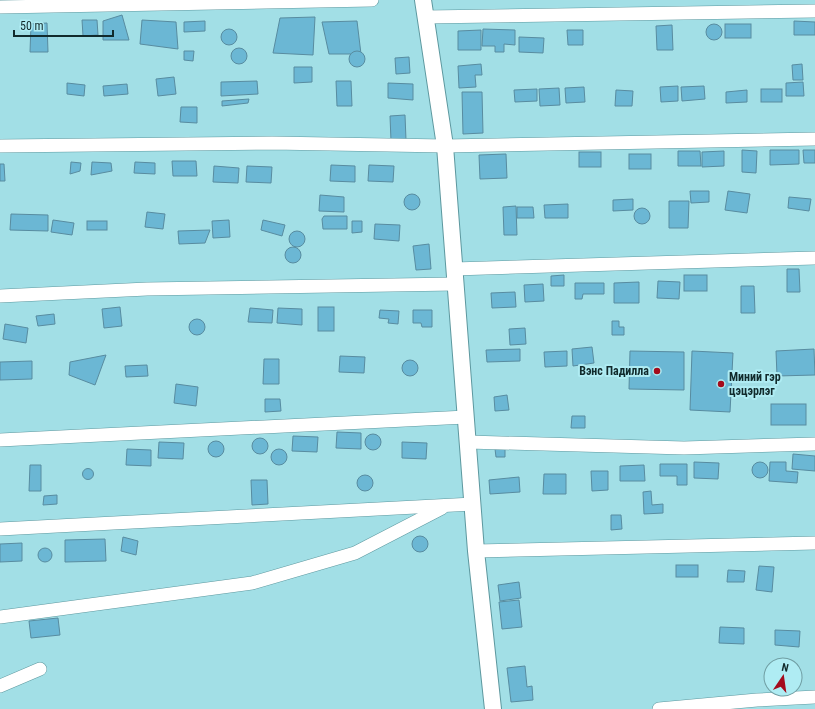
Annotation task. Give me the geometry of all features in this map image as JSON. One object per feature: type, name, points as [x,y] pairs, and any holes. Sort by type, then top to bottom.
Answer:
[{"type":"street","points":[[0,6],[372,0]]},
{"type":"street","points":[[423,0],[445,146],[476,551],[493,709]]},
{"type":"street","points":[[426,17],[815,11]]},
{"type":"street","points":[[0,146],[264,143],[445,146],[815,139]]},
{"type":"street","points":[[0,296],[815,258]]},
{"type":"street","points":[[0,440],[466,417]]},
{"type":"street","points":[[468,442],[684,448],[815,444]]},
{"type":"street","points":[[0,529],[473,504]]},
{"type":"street","points":[[0,617],[252,583],[355,553],[447,505]]},
{"type":"street","points":[[476,551],[815,543]]},
{"type":"street","points":[[0,686],[40,669]]},
{"type":"street","points":[[659,709],[757,700],[815,697]]},
{"type":"building","points":[[122,15],[129,40],[103,40],[103,21]]},
{"type":"building","points":[[315,17],[313,55],[273,53],[280,18]]},
{"type":"building","points":[[82,20],[97,20],[98,35],[83,36]]},
{"type":"building","points":[[142,20],[176,22],[178,49],[140,44]]},
{"type":"building","points":[[205,21],[205,31],[184,32],[184,22]]},
{"type":"building","points":[[357,21],[361,54],[329,54],[322,22]]},
{"type":"building","points":[[794,21],[815,22],[815,35],[794,35]]},
{"type":"building","points":[[47,23],[48,52],[30,52],[31,24]]},
{"type":"building","points":[[714,24],[721,29],[722,32],[717,39],[714,40],[707,35],[706,32],[711,25]]},
{"type":"building","points":[[725,24],[751,24],[751,38],[725,38]]},
{"type":"building","points":[[672,25],[673,50],[657,50],[656,26]]},
{"type":"building","points":[[229,29],[236,34],[237,37],[232,44],[229,45],[222,40],[221,37],[226,30]]},
{"type":"building","points":[[483,29],[515,30],[515,45],[504,44],[504,52],[495,52],[495,46],[482,46]]},
{"type":"building","points":[[481,30],[481,50],[458,50],[458,31]]},
{"type":"building","points":[[567,30],[583,30],[583,45],[568,45]]},
{"type":"building","points":[[519,37],[544,38],[543,53],[519,52]]},
{"type":"building","points":[[239,48],[246,53],[247,56],[242,63],[239,64],[232,59],[231,56],[236,49]]},
{"type":"building","points":[[184,51],[194,51],[193,61],[184,60]]},
{"type":"building","points":[[357,51],[364,56],[365,59],[360,66],[357,67],[350,62],[349,59],[354,52]]},
{"type":"building","points":[[409,57],[410,73],[396,74],[395,58]]},
{"type":"building","points":[[481,64],[482,75],[475,75],[476,87],[459,88],[458,66]]},
{"type":"building","points":[[802,64],[803,80],[793,80],[792,65]]},
{"type":"building","points":[[294,67],[312,67],[312,82],[294,83]]},
{"type":"building","points":[[174,77],[176,94],[158,96],[156,79]]},
{"type":"building","points":[[257,81],[258,94],[221,96],[221,82]]},
{"type":"building","points":[[336,81],[351,81],[352,106],[337,106]]},
{"type":"building","points":[[803,82],[804,96],[786,96],[786,83]]},
{"type":"building","points":[[67,83],[85,85],[84,96],[67,94]]},
{"type":"building","points":[[388,83],[413,84],[413,100],[388,98]]},
{"type":"building","points":[[127,84],[128,94],[104,96],[103,86]]},
{"type":"building","points":[[678,86],[678,101],[661,102],[660,87]]},
{"type":"building","points":[[704,86],[705,99],[682,101],[681,87]]},
{"type":"building","points":[[584,87],[585,102],[566,103],[565,88]]},
{"type":"building","points":[[559,88],[560,105],[540,106],[539,89]]},
{"type":"building","points":[[537,89],[537,101],[515,102],[514,90]]},
{"type":"building","points":[[761,89],[782,89],[782,102],[761,102]]},
{"type":"building","points":[[616,90],[633,91],[632,106],[615,106]]},
{"type":"building","points":[[747,90],[747,102],[726,103],[726,92]]},
{"type":"building","points":[[462,92],[482,92],[483,133],[463,134]]},
{"type":"building","points":[[249,99],[248,103],[222,106],[222,101]]},
{"type":"building","points":[[181,107],[197,107],[197,123],[180,122]]},
{"type":"building","points":[[405,115],[406,140],[391,141],[390,116]]},
{"type":"building","points":[[742,150],[757,151],[756,173],[742,172]]},
{"type":"building","points":[[770,150],[799,150],[799,164],[770,165]]},
{"type":"building","points":[[803,150],[815,150],[815,163],[804,163]]},
{"type":"building","points":[[678,151],[700,151],[701,166],[678,166]]},
{"type":"building","points":[[724,151],[724,166],[702,167],[702,152]]},
{"type":"building","points":[[579,152],[601,152],[601,167],[579,167]]},
{"type":"building","points":[[506,154],[507,178],[480,179],[479,155]]},
{"type":"building","points":[[629,154],[651,154],[651,169],[629,169]]},
{"type":"building","points":[[172,161],[196,161],[197,176],[173,176]]},
{"type":"building","points":[[71,162],[81,163],[80,171],[70,174]]},
{"type":"building","points":[[92,162],[111,163],[112,171],[91,175]]},
{"type":"building","points":[[135,162],[155,163],[155,174],[134,173]]},
{"type":"building","points":[[0,164],[4,164],[5,181],[0,181]]},
{"type":"building","points":[[331,165],[355,166],[355,182],[330,181]]},
{"type":"building","points":[[369,165],[394,166],[393,182],[368,181]]},
{"type":"building","points":[[214,166],[239,168],[238,183],[213,182]]},
{"type":"building","points":[[247,166],[272,167],[271,183],[246,182]]},
{"type":"building","points":[[690,191],[709,191],[709,202],[691,203]]},
{"type":"building","points":[[728,191],[750,194],[747,213],[725,210]]},
{"type":"building","points":[[412,194],[419,199],[420,202],[415,209],[412,210],[405,205],[404,202],[409,195]]},
{"type":"building","points":[[320,195],[344,197],[344,212],[319,211]]},
{"type":"building","points":[[789,197],[811,199],[809,211],[788,208]]},
{"type":"building","points":[[633,199],[633,210],[613,211],[613,200]]},
{"type":"building","points":[[669,201],[689,201],[688,228],[669,228]]},
{"type":"building","points":[[568,204],[568,218],[545,218],[544,205]]},
{"type":"building","points":[[516,206],[517,235],[504,235],[503,207]]},
{"type":"building","points":[[517,207],[533,207],[534,218],[517,218]]},
{"type":"building","points":[[642,208],[649,213],[650,216],[645,223],[642,224],[635,219],[634,216],[639,209]]},
{"type":"building","points":[[147,212],[165,214],[163,229],[145,227]]},
{"type":"building","points":[[11,214],[48,215],[48,231],[10,230]]},
{"type":"building","points":[[324,216],[347,216],[347,229],[323,229],[322,219]]},
{"type":"building","points":[[53,220],[74,223],[72,235],[51,232]]},
{"type":"building","points":[[229,220],[230,237],[213,238],[212,221]]},
{"type":"building","points":[[263,220],[285,225],[282,236],[261,230]]},
{"type":"building","points":[[87,221],[107,221],[107,230],[87,230]]},
{"type":"building","points":[[352,221],[362,221],[362,232],[352,233]]},
{"type":"building","points":[[375,224],[400,225],[399,241],[374,239]]},
{"type":"building","points":[[210,230],[205,243],[179,244],[178,231]]},
{"type":"building","points":[[297,231],[304,236],[305,239],[300,246],[297,247],[290,242],[289,239],[294,232]]},
{"type":"building","points":[[429,244],[431,269],[416,270],[413,246]]},
{"type":"building","points":[[293,247],[300,252],[301,255],[296,262],[293,263],[286,258],[285,255],[290,248]]},
{"type":"building","points":[[787,269],[799,269],[800,292],[787,292]]},
{"type":"building","points":[[564,275],[564,286],[551,286],[551,276]]},
{"type":"building","points":[[684,275],[707,275],[707,291],[684,291]]},
{"type":"building","points":[[658,281],[680,282],[679,299],[657,298]]},
{"type":"building","points":[[639,282],[639,303],[614,303],[614,283]]},
{"type":"building","points":[[575,283],[604,283],[604,294],[583,294],[582,299],[575,299]]},
{"type":"building","points":[[543,284],[544,301],[525,302],[524,285]]},
{"type":"building","points":[[741,286],[754,286],[755,313],[741,313]]},
{"type":"building","points":[[515,292],[516,307],[492,308],[491,293]]},
{"type":"building","points":[[120,307],[122,326],[104,328],[102,309]]},
{"type":"building","points":[[318,307],[334,307],[334,331],[318,331]]},
{"type":"building","points":[[250,308],[273,310],[272,323],[248,322]]},
{"type":"building","points":[[278,308],[302,309],[302,325],[277,323]]},
{"type":"building","points":[[380,310],[399,311],[398,324],[388,323],[389,319],[379,318]]},
{"type":"building","points":[[413,310],[432,310],[432,327],[422,327],[421,323],[413,323]]},
{"type":"building","points":[[54,314],[55,324],[38,326],[36,316]]},
{"type":"building","points":[[197,319],[204,324],[205,327],[200,334],[197,335],[190,330],[189,327],[194,320]]},
{"type":"building","points":[[612,321],[619,321],[619,327],[624,327],[624,335],[612,335]]},
{"type":"building","points":[[5,324],[28,328],[26,343],[3,339]]},
{"type":"building","points":[[525,328],[526,344],[510,345],[509,329]]},
{"type":"building","points":[[592,347],[594,363],[573,366],[572,349]]},
{"type":"building","points":[[520,349],[520,361],[487,362],[486,350]]},
{"type":"building","points":[[814,349],[815,375],[777,376],[776,351]]},
{"type":"building","points":[[567,351],[567,366],[545,367],[544,352]]},
{"type":"building","name":"Вэнс Падилла","points":[[630,351],[684,352],[684,390],[629,389]]},
{"type":"building","points":[[692,351],[733,353],[730,412],[690,410]]},
{"type":"building","points":[[106,355],[95,385],[69,375],[70,362]]},
{"type":"building","points":[[340,356],[365,357],[364,373],[339,372]]},
{"type":"building","points":[[264,359],[279,359],[279,384],[263,384]]},
{"type":"building","points":[[410,360],[417,365],[418,368],[413,375],[410,376],[403,371],[402,368],[407,361]]},
{"type":"building","points":[[32,361],[32,379],[0,380],[0,362]]},
{"type":"building","points":[[147,365],[148,376],[126,377],[125,366]]},
{"type":"building","points":[[176,384],[198,387],[196,406],[174,403]]},
{"type":"building","points":[[507,395],[509,410],[495,411],[494,397]]},
{"type":"building","points":[[265,399],[280,399],[281,411],[265,412]]},
{"type":"building","points":[[771,404],[806,404],[806,425],[771,425]]},
{"type":"building","points":[[572,416],[585,416],[585,428],[571,428]]},
{"type":"building","points":[[337,432],[361,433],[361,449],[336,448]]},
{"type":"building","points":[[373,434],[380,439],[381,442],[376,449],[373,450],[366,445],[365,442],[370,435]]},
{"type":"building","points":[[293,436],[318,437],[317,452],[292,451]]},
{"type":"building","points":[[260,438],[267,443],[268,446],[263,453],[260,454],[253,449],[252,446],[257,439]]},
{"type":"building","points":[[216,441],[223,446],[224,449],[219,456],[216,457],[209,452],[208,449],[213,442]]},
{"type":"building","points":[[159,442],[184,443],[183,459],[158,458]]},
{"type":"building","points":[[402,442],[427,443],[426,459],[402,458]]},
{"type":"building","points":[[505,448],[505,457],[496,457],[495,449]]},
{"type":"building","points":[[127,449],[151,450],[151,466],[126,465]]},
{"type":"building","points":[[279,449],[286,454],[287,457],[282,464],[279,465],[272,460],[271,457],[276,450]]},
{"type":"building","points":[[793,454],[815,456],[815,471],[792,469]]},
{"type":"building","points":[[694,462],[719,463],[718,479],[694,478]]},
{"type":"building","points":[[760,462],[767,467],[768,470],[763,477],[760,478],[753,473],[752,470],[757,463]]},
{"type":"building","points":[[770,462],[786,462],[786,471],[798,472],[797,483],[769,481]]},
{"type":"building","points":[[660,464],[687,464],[687,485],[677,485],[677,476],[660,476]]},
{"type":"building","points":[[30,465],[41,465],[41,491],[29,491]]},
{"type":"building","points":[[644,465],[645,481],[620,481],[620,466]]},
{"type":"building","points":[[86,469],[90,469],[92,470],[92,478],[86,479],[83,476],[83,472]]},
{"type":"building","points":[[591,471],[608,471],[608,490],[592,491]]},
{"type":"building","points":[[544,474],[566,474],[566,494],[543,494]]},
{"type":"building","points":[[365,475],[372,480],[373,483],[368,490],[365,491],[358,486],[357,483],[362,476]]},
{"type":"building","points":[[519,477],[520,492],[490,494],[489,480]]},
{"type":"building","points":[[251,480],[267,480],[268,504],[252,505]]},
{"type":"building","points":[[651,491],[652,505],[663,504],[663,513],[644,514],[643,492]]},
{"type":"building","points":[[57,495],[57,504],[43,505],[44,496]]},
{"type":"building","points":[[611,515],[621,515],[622,529],[611,530]]},
{"type":"building","points":[[420,536],[427,541],[428,544],[423,551],[420,552],[413,547],[412,544],[417,537]]},
{"type":"building","points":[[123,537],[138,541],[136,555],[121,551]]},
{"type":"building","points":[[105,539],[106,561],[65,562],[65,540]]},
{"type":"building","points":[[22,543],[22,561],[0,562],[0,544]]},
{"type":"building","points":[[42,548],[48,548],[52,552],[52,558],[48,562],[42,562],[38,558],[38,552]]},
{"type":"building","points":[[676,565],[698,565],[698,577],[676,577]]},
{"type":"building","points":[[759,566],[774,567],[772,592],[756,590]]},
{"type":"building","points":[[728,570],[745,571],[744,582],[727,582]]},
{"type":"building","points":[[519,582],[521,598],[500,601],[498,585]]},
{"type":"building","points":[[519,600],[522,627],[502,629],[499,602]]},
{"type":"building","points":[[58,618],[60,635],[31,638],[29,621]]},
{"type":"building","points":[[720,627],[744,628],[744,644],[719,643]]},
{"type":"building","points":[[775,630],[800,631],[799,647],[775,645]]},
{"type":"building","points":[[525,666],[527,687],[532,686],[533,700],[511,702],[507,668]]},
{"type":"place","name":"Вэнс Падилла","points":[[657,371]]},
{"type":"place","name":"Миний гэр цэцэрлэг","points":[[721,384]]}]
